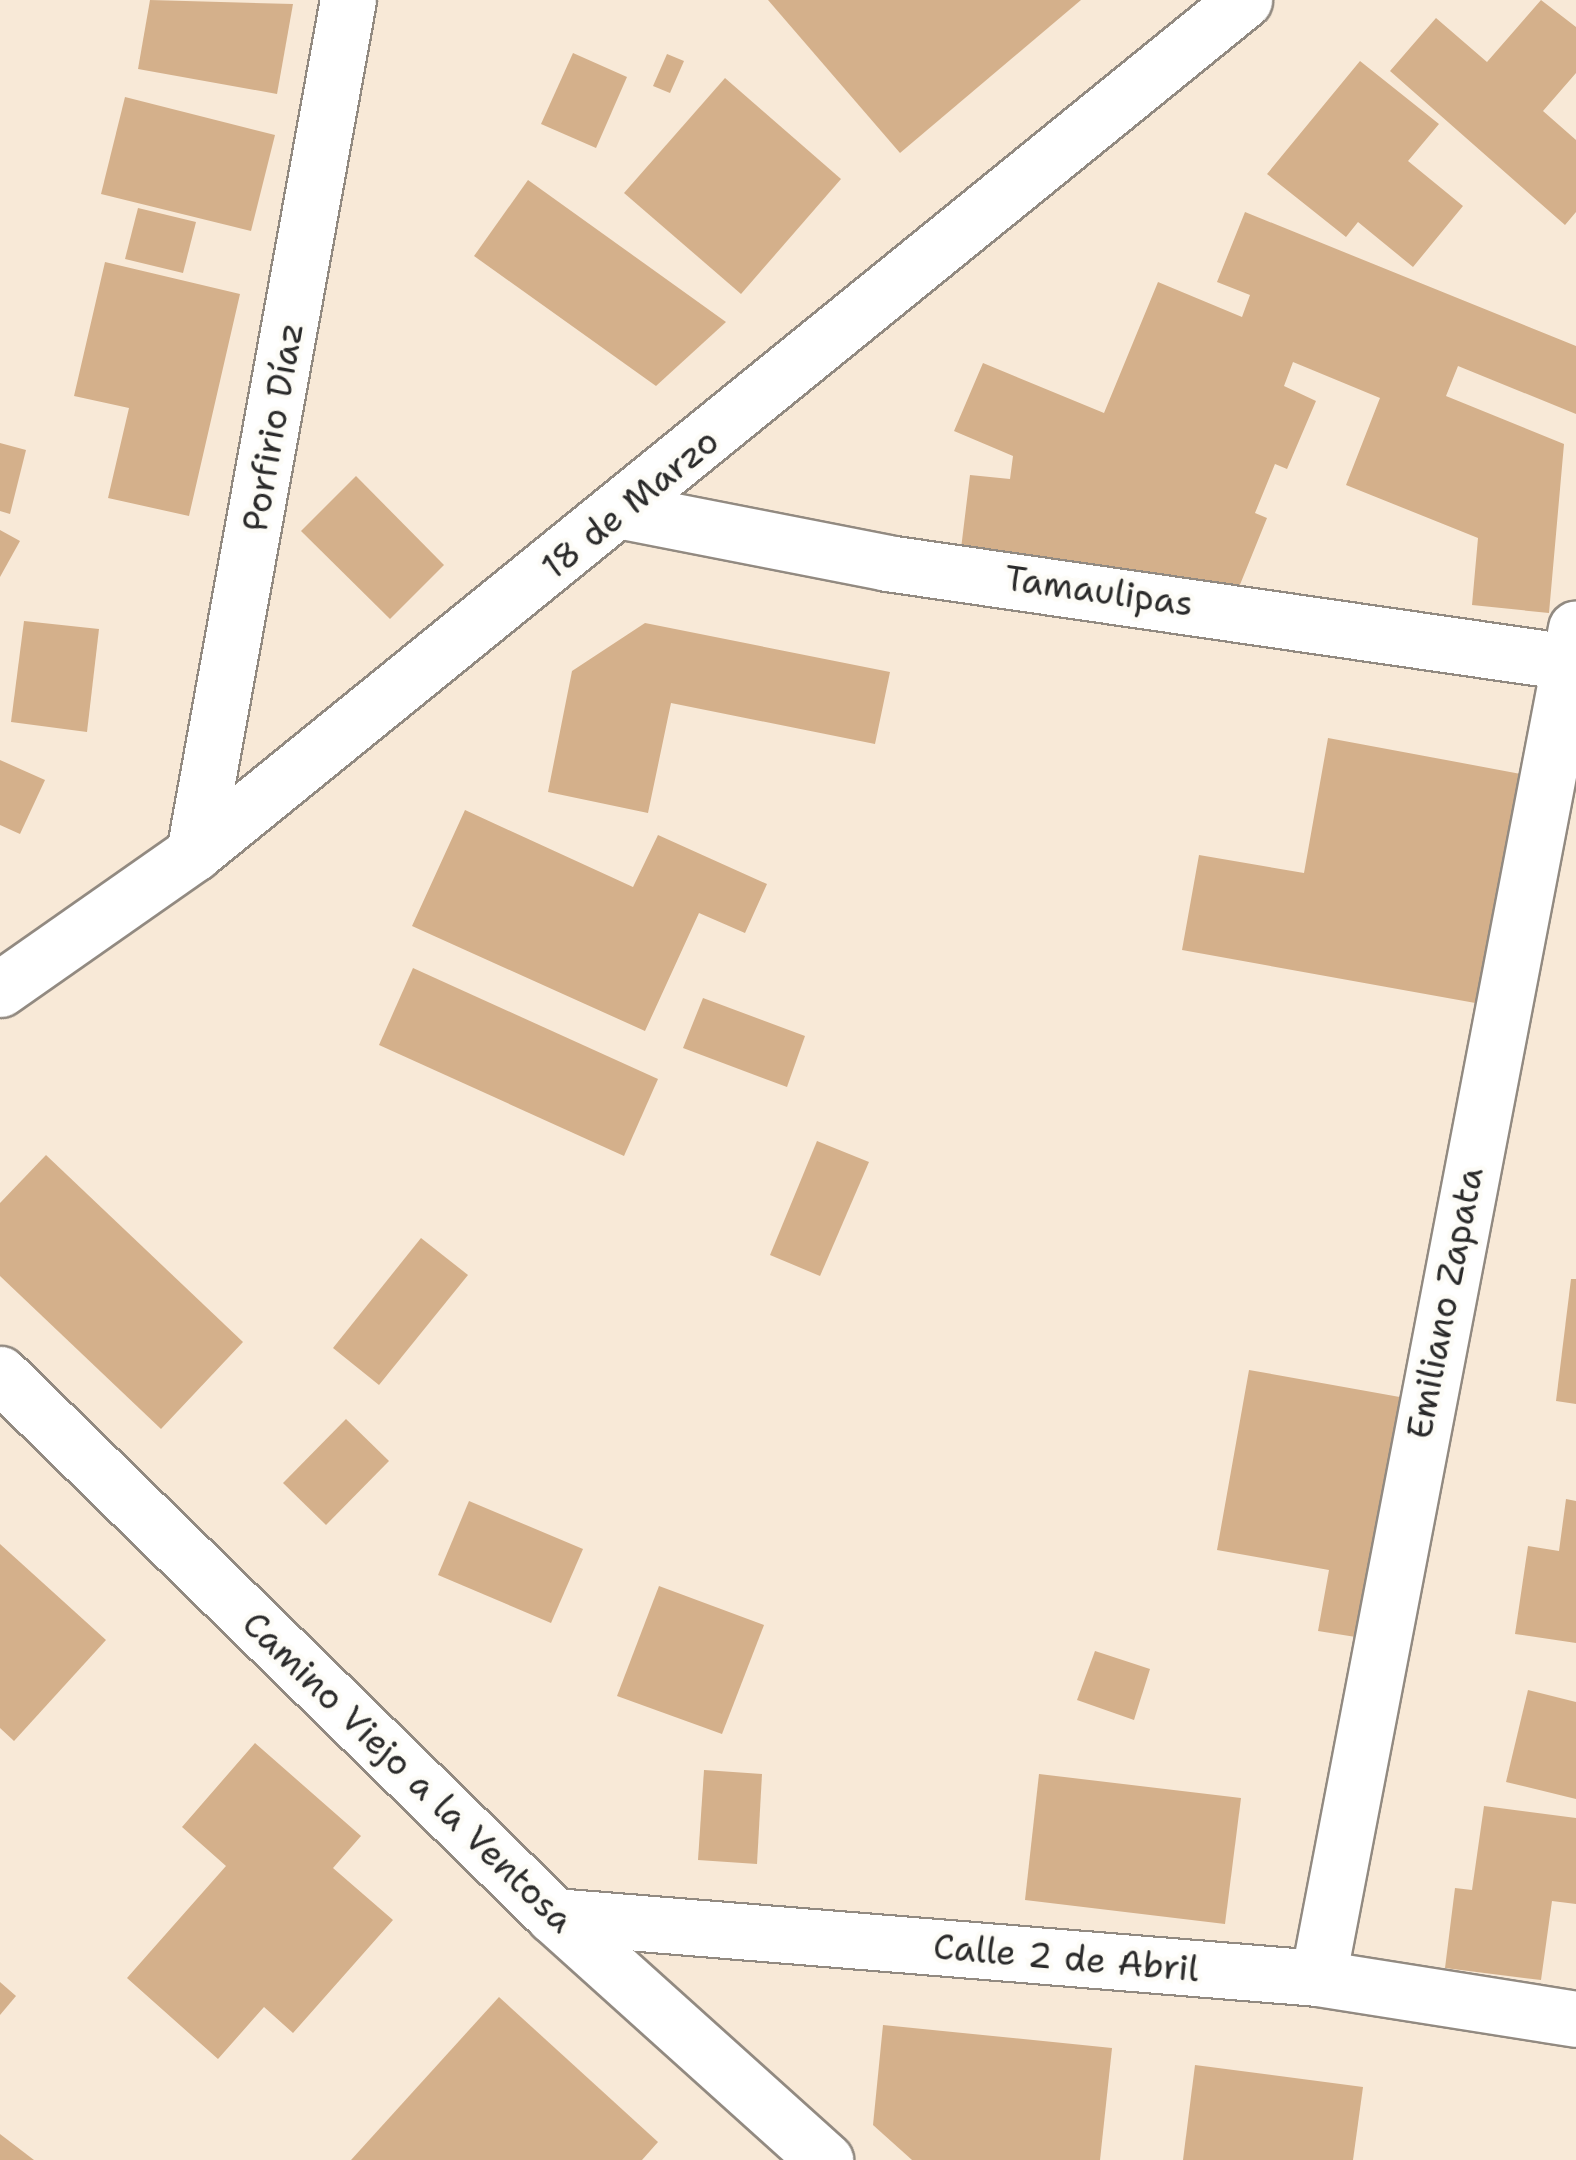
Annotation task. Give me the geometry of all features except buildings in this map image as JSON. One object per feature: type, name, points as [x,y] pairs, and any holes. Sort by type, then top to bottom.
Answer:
[{"type":"street","name":"Porfirio Díaz","points":[[194,852],[348,0]]},
{"type":"street","name":"18 de Marzo","points":[[0,989],[194,852],[623,510],[1244,0]]},
{"type":"street","name":"Tamaulipas","points":[[623,510],[887,563],[1573,651]]},
{"type":"street","name":"Emiliano Zapata","points":[[1318,1978],[1573,651]]},
{"type":"street","name":"Camino Viejo a la Ventosa","points":[[0,1374],[554,1916],[826,2160]]},
{"type":"street","name":"Calle 2 de Abril","points":[[554,1916],[1318,1978],[1576,2018]]}]
